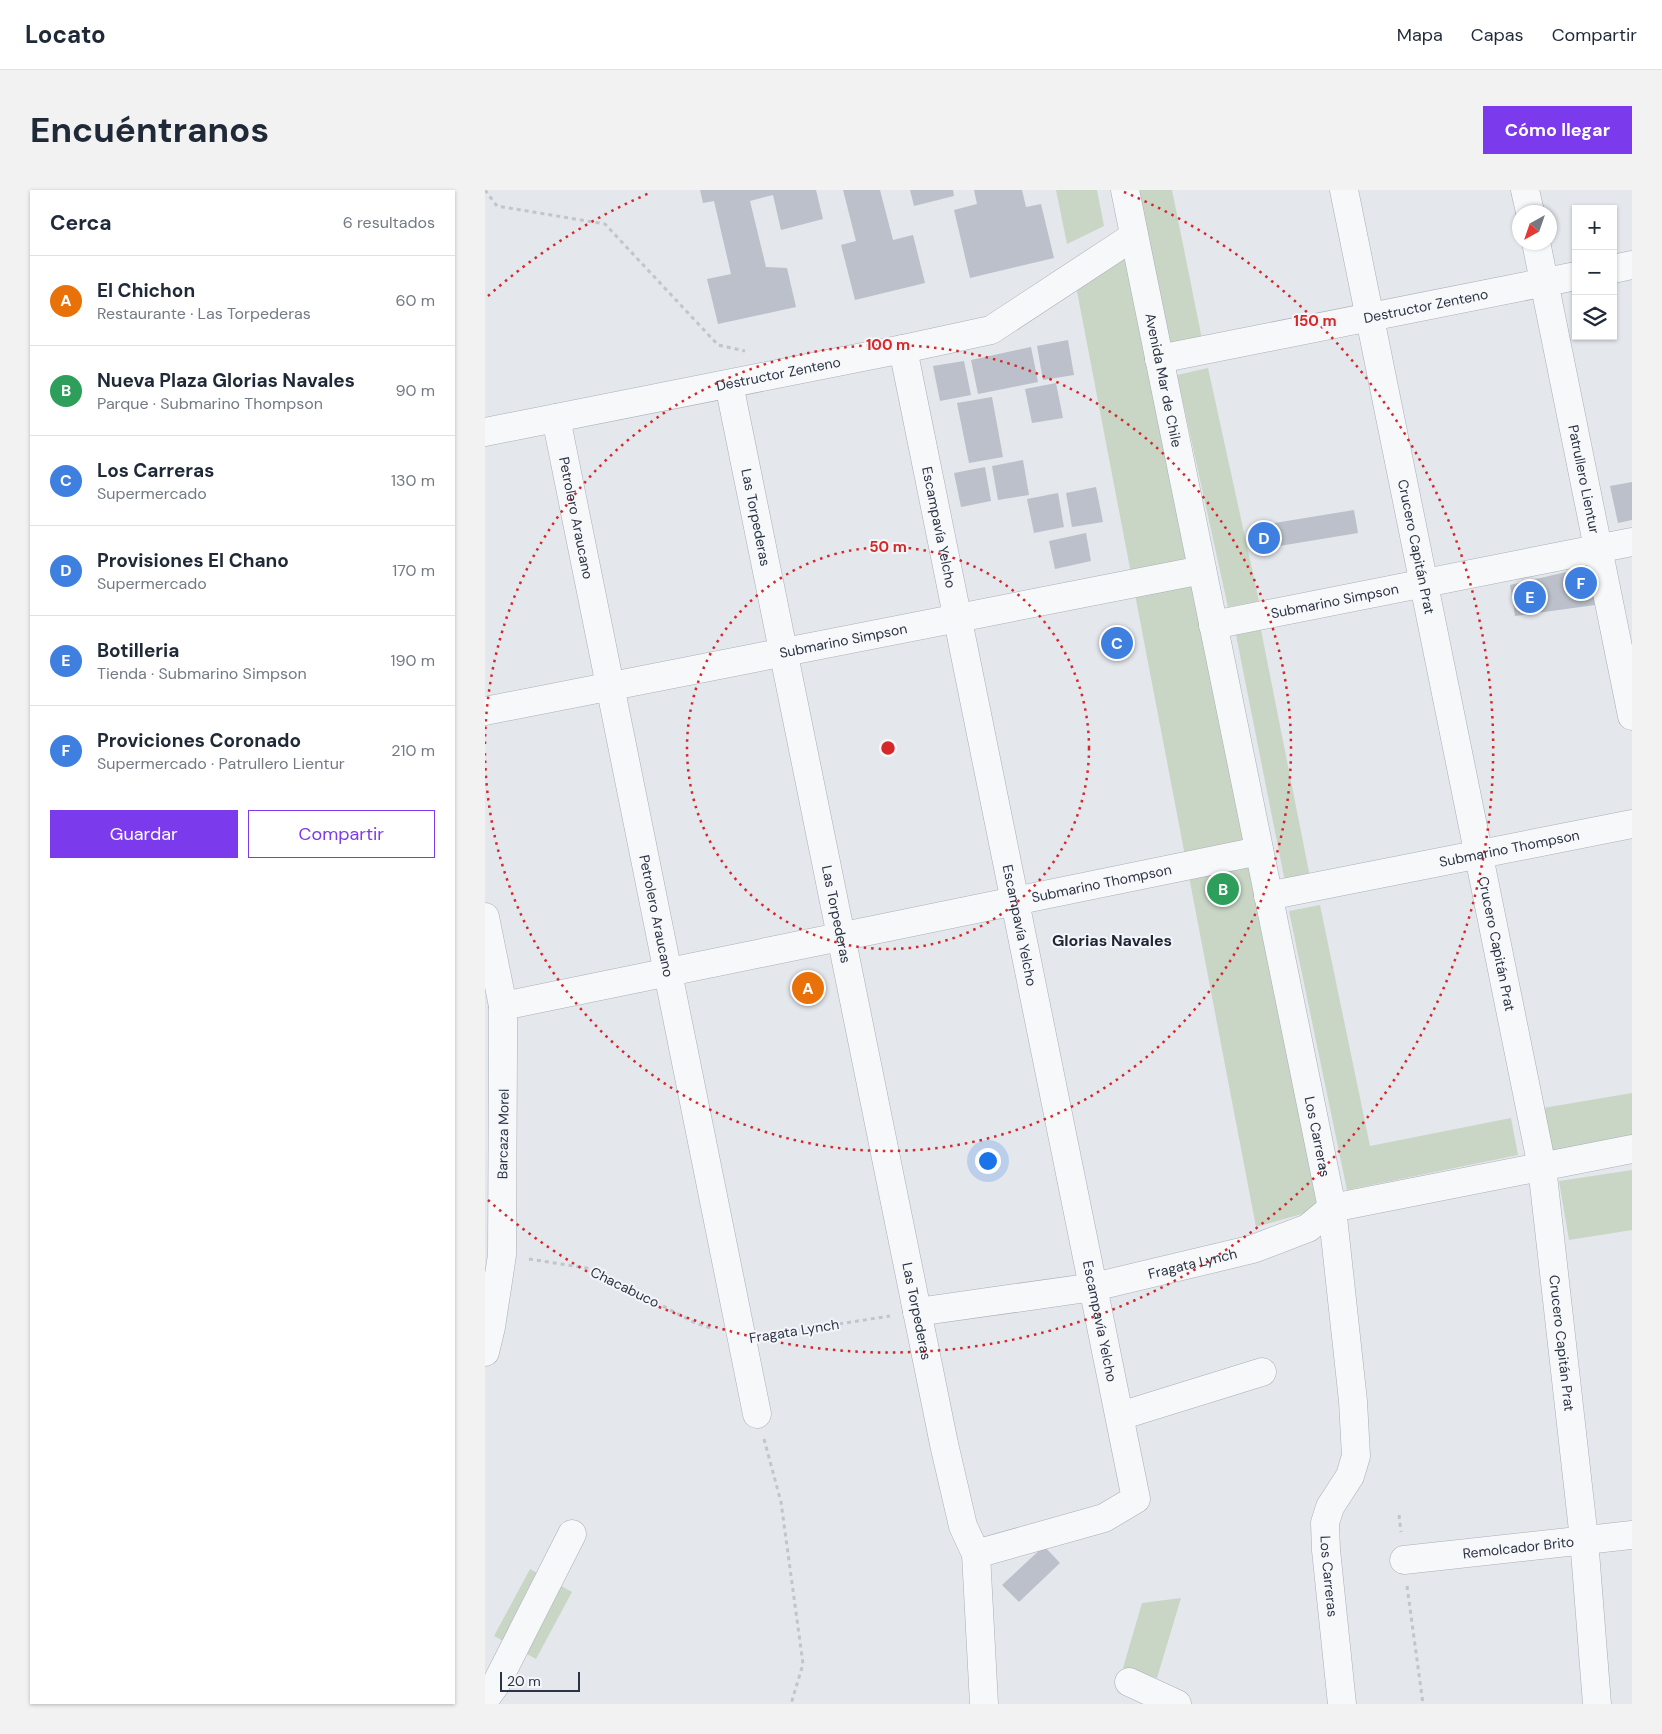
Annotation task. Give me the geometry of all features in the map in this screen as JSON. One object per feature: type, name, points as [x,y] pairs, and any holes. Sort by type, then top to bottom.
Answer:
[{"type":"street","name":"Avenida Mar de Chile","points":[[1125,190],[1202,570]]},
{"type":"street","name":"Crucero Capitán Prat","points":[[1344,190],[1542,1166],[1584,1539],[1597,1704]]},
{"type":"street","points":[[1525,190],[1528,205]]},
{"type":"street","name":"Destructor Zenteno","points":[[485,432],[903,350],[991,330],[1134,236]]},
{"type":"street","name":"Patrullero Lientur","points":[[1538,250],[1632,716]]},
{"type":"street","points":[[1617,268],[1632,265]]},
{"type":"street","name":"Destructor Zenteno","points":[[1159,359],[1572,277]]},
{"type":"street","name":"Escampavía Yelcho","points":[[903,350],[1136,1499],[1104,1518],[976,1554]]},
{"type":"street","name":"Las Torpederas","points":[[729,384],[944,1444],[963,1526],[976,1554]]},
{"type":"street","name":"Petrolero Araucano","points":[[556,418],[757,1414]]},
{"type":"street","name":"Submarino Simpson","points":[[1213,625],[1632,542]]},
{"type":"street","name":"Submarino Simpson","points":[[485,711],[1202,570]]},
{"type":"street","name":"Los Carreras","points":[[1202,570],[1332,1208],[1353,1401],[1355,1456],[1350,1476],[1330,1506],[1325,1523],[1326,1550],[1342,1704]]},
{"type":"street","name":"Submarino Thompson","points":[[1268,896],[1632,824]]},
{"type":"street","name":"Submarino Thompson","points":[[503,1006],[1259,851]]},
{"type":"street","name":"Barcaza Morel","points":[[485,917],[503,1006],[502,1255],[487,1333]]},
{"type":"street","name":"Fragata Lynch","points":[[917,1312],[1094,1287],[1253,1249],[1308,1228],[1332,1208],[1632,1149]]},
{"type":"street","points":[[1120,1416],[1262,1372]]},
{"type":"street","points":[[489,1687],[572,1534]]},
{"type":"street","name":"Remolcador Brito","points":[[1404,1560],[1632,1535]]},
{"type":"street","points":[[976,1554],[984,1704]]},
{"type":"street","points":[[1129,1682],[1177,1704]]},
{"type":"path","points":[[485,190],[497,206],[605,224],[718,345],[747,351]]},
{"type":"path","name":"Chacabuco","points":[[502,1255],[593,1269],[695,1323],[742,1339]]},
{"type":"path","name":"Fragata Lynch","points":[[742,1339],[917,1312]]},
{"type":"path","points":[[757,1414],[781,1502],[803,1664],[791,1704]]},
{"type":"path","points":[[1399,1515],[1423,1704]]},
{"type":"green space","points":[[1056,190],[1097,190],[1104,226],[1067,244]]},
{"type":"green space","points":[[1137,190],[1172,190],[1204,349],[1170,356]]},
{"type":"green space","points":[[1126,254],[1317,1190],[1316,1210],[1256,1227],[1076,286]]},
{"type":"green space","points":[[1208,368],[1259,601],[1228,607],[1177,375]]},
{"type":"green space","points":[[1261,630],[1310,877],[1285,882],[1236,635]]},
{"type":"green space","points":[[1320,905],[1370,1146],[1511,1118],[1518,1155],[1347,1190],[1289,911]]},
{"type":"green space","points":[[1632,1093],[1632,1143],[1551,1156],[1543,1108]]},
{"type":"green space","points":[[1632,1170],[1632,1230],[1569,1240],[1559,1181]]},
{"type":"green space","points":[[530,1569],[572,1592],[536,1659],[494,1636]]},
{"type":"green space","points":[[1181,1598],[1157,1678],[1123,1668],[1142,1603]]},
{"type":"building","points":[[700,190],[816,190],[823,219],[781,230],[773,195],[750,201],[766,267],[787,268],[796,307],[718,324],[707,279],[731,274],[714,201],[703,203]]},
{"type":"building","points":[[843,190],[880,190],[893,240],[913,235],[925,283],[855,300],[841,245],[856,241]]},
{"type":"building","points":[[910,190],[953,190],[954,196],[914,206]]},
{"type":"building","points":[[974,190],[1022,190],[1026,207],[1041,204],[1054,258],[970,278],[954,210],[977,204]]},
{"type":"building","points":[[1068,340],[1074,375],[1043,380],[1037,346]]},
{"type":"building","points":[[1031,347],[1038,382],[978,394],[971,360]]},
{"type":"building","points":[[964,361],[971,395],[940,401],[933,366]]},
{"type":"building","points":[[1056,383],[1063,418],[1032,423],[1025,389]]},
{"type":"building","points":[[992,397],[1003,457],[969,463],[957,403]]},
{"type":"building","points":[[1023,460],[1029,495],[998,500],[992,466]]},
{"type":"building","points":[[985,467],[991,501],[961,507],[954,473]]},
{"type":"building","points":[[1632,482],[1632,520],[1618,523],[1610,486]]},
{"type":"building","points":[[1096,487],[1103,522],[1072,527],[1066,493]]},
{"type":"building","points":[[1058,493],[1064,527],[1034,533],[1027,499]]},
{"type":"building","points":[[1354,510],[1358,533],[1255,550],[1251,527]]},
{"type":"building","points":[[1086,533],[1091,561],[1055,569],[1049,541]]},
{"type":"building","points":[[1588,567],[1595,605],[1515,616],[1510,585]]},
{"type":"building","points":[[1044,1546],[1060,1563],[1019,1602],[1002,1585]]},
{"type":"place","name":"Provisiones El Chano","points":[[1264,538]]},
{"type":"place","name":"Proviciones Coronado","points":[[1581,583]]},
{"type":"place","name":"Botilleria","points":[[1530,597]]},
{"type":"place","name":"Los Carreras","points":[[1117,643]]},
{"type":"place","name":"Nueva Plaza Glorias Navales","points":[[1223,889]]},
{"type":"place","name":"El Chichon","points":[[808,988]]},
{"type":"district","name":"Glorias Navales","points":[[1112,940]]}]
